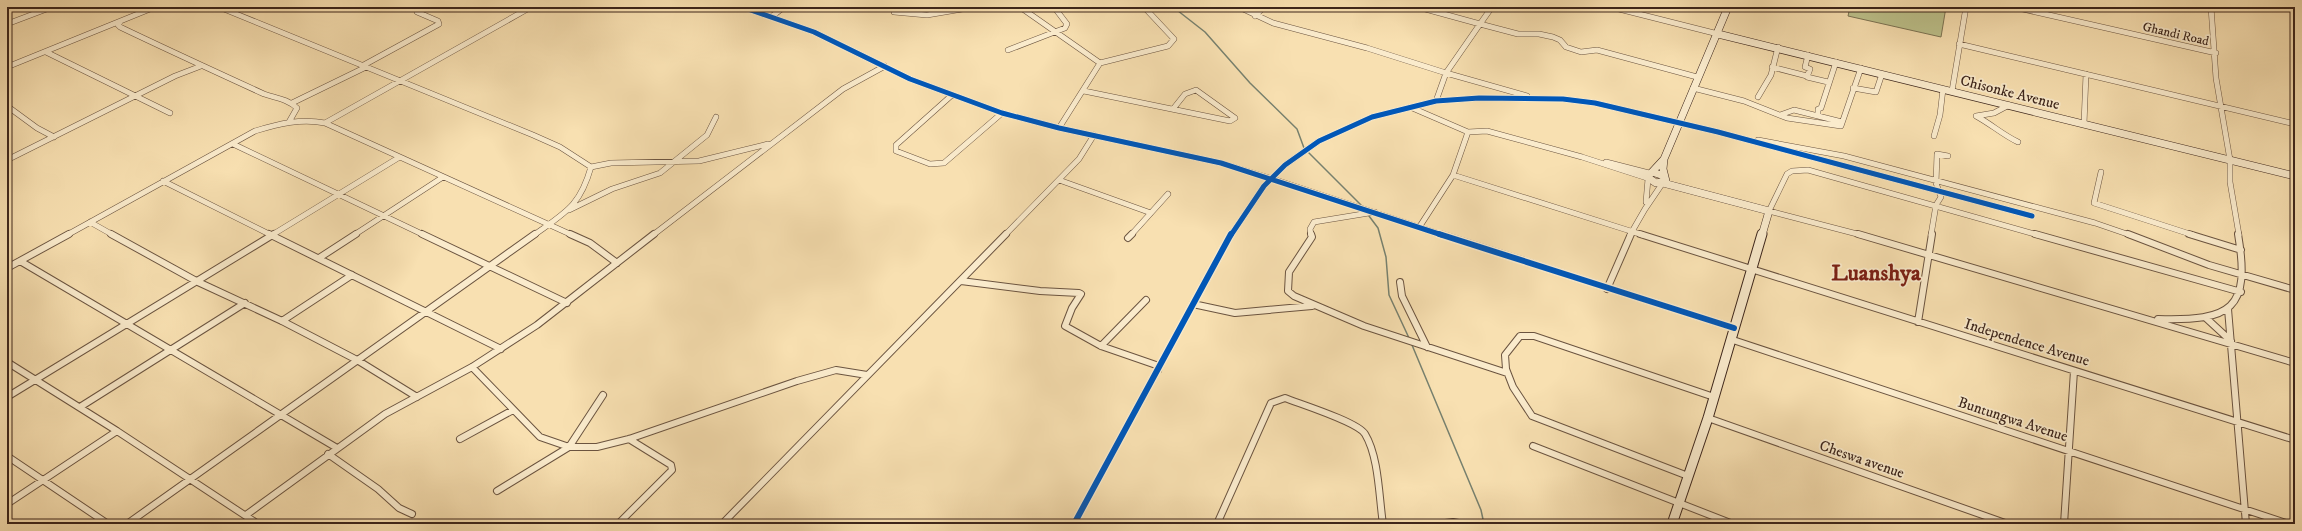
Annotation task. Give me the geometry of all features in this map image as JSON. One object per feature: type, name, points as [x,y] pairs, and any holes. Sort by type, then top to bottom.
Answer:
[{"type":"main road","points":[[1663,180],[1664,159],[1694,88],[1697,77],[1718,34],[1728,7]]},
{"type":"main road","name":"Chisonke Avenue","points":[[1718,34],[1778,47],[2295,176]]},
{"type":"main road","points":[[1649,176],[1664,159]]},
{"type":"main road","points":[[1649,176],[1769,211],[1730,339],[1708,418],[1672,524]]},
{"type":"main road","points":[[1649,176],[1656,184],[1663,180]]},
{"type":"street","points":[[7,24],[52,7]]},
{"type":"street","points":[[7,67],[155,7]]},
{"type":"street","points":[[219,7],[560,147],[591,167],[611,163],[699,161],[770,144]]},
{"type":"street","points":[[292,104],[439,24],[438,21],[417,12],[419,8],[413,7]]},
{"type":"street","points":[[325,123],[531,7]]},
{"type":"street","points":[[742,7],[814,32],[910,79],[1002,113],[1059,128],[1221,163],[1420,226],[1607,289],[1734,328]]},
{"type":"street","points":[[771,17],[784,7]]},
{"type":"street","points":[[894,12],[927,15],[974,7]]},
{"type":"street","points":[[1020,7],[1100,63]]},
{"type":"street","points":[[1008,50],[1064,28],[1067,24],[1054,7]]},
{"type":"street","points":[[1059,128],[1084,91],[1100,63],[1168,46],[1173,42],[1174,39],[1144,7]]},
{"type":"street","points":[[1239,7],[1255,16],[1535,98]]},
{"type":"street","points":[[1255,16],[1264,7]]},
{"type":"street","points":[[1418,7],[1518,34],[1539,34],[1553,37],[1560,40],[1566,47],[1581,52],[1597,50],[1697,77]]},
{"type":"street","points":[[1436,100],[1446,73],[1492,7]]},
{"type":"street","points":[[1611,7],[1718,34]]},
{"type":"street","points":[[1952,91],[1966,7]]},
{"type":"street","name":"Ghandi Road","points":[[2014,7],[2216,53]]},
{"type":"street","points":[[2142,317],[2182,320],[2206,318],[2228,310],[2241,292],[2243,276],[2241,250],[2232,200],[2230,160],[2216,78],[2216,53],[2211,7]]},
{"type":"street","points":[[120,22],[118,25],[120,27],[201,66],[229,76],[265,94],[292,104],[297,108],[289,122]]},
{"type":"street","points":[[1959,46],[1975,48],[2295,124]]},
{"type":"street","points":[[1758,97],[1771,75],[1778,47]]},
{"type":"street","points":[[46,52],[170,113]]},
{"type":"street","points":[[1808,55],[1805,68],[1810,69],[1808,76]]},
{"type":"street","points":[[1818,122],[1820,116],[1818,109],[1821,108],[1836,62]]},
{"type":"street","points":[[7,160],[138,96],[174,76],[201,66]]},
{"type":"street","points":[[246,516],[328,454],[385,414],[472,367],[501,349],[567,303],[770,144],[843,89],[885,66]]},
{"type":"street","points":[[1772,67],[1828,82],[1827,90]]},
{"type":"street","points":[[1694,88],[1744,101],[1787,118],[1839,126],[1844,120],[1843,117],[1848,108],[1853,88],[1861,68]]},
{"type":"street","points":[[1853,88],[1876,92],[1878,90],[1882,74]]},
{"type":"street","points":[[2084,124],[2086,74]]},
{"type":"street","points":[[1934,136],[1940,115],[1943,89]]},
{"type":"street","points":[[1084,91],[1230,121],[1235,118],[1196,90],[1185,94],[1173,109]]},
{"type":"street","points":[[952,95],[896,145],[896,151],[930,164],[944,163],[1002,113]]},
{"type":"street","points":[[1074,524],[1236,225],[1264,186],[1285,165],[1319,141],[1347,127],[1372,117],[1436,100],[1535,98],[1563,99],[1595,103],[1750,140],[2032,216]]},
{"type":"street","points":[[2009,105],[1994,113],[1976,116],[1998,128],[2003,135],[2018,142]]},
{"type":"street","points":[[7,106],[37,128],[54,137]]},
{"type":"street","points":[[1409,107],[1468,132],[1487,131],[1649,176],[1646,202]]},
{"type":"street","points":[[1779,115],[1794,110],[1842,122]]},
{"type":"street","points":[[127,524],[192,479],[489,265],[569,210],[612,189],[660,173],[678,161],[707,135],[716,118]]},
{"type":"street","points":[[7,268],[255,131],[289,122],[314,120],[325,123],[398,158],[590,243],[617,264]]},
{"type":"street","points":[[1420,226],[1453,175],[1468,132]]},
{"type":"street","points":[[722,524],[1059,180],[1079,159],[1094,135]]},
{"type":"street","points":[[1750,140],[1781,143],[1844,156],[1936,180],[2136,236],[2158,246],[2243,276],[2295,290]]},
{"type":"street","points":[[233,144],[567,303]]},
{"type":"street","points":[[1918,322],[1930,255],[1936,205],[1941,197],[1936,180],[1937,154],[1948,156]]},
{"type":"street","points":[[7,398],[398,158]]},
{"type":"street","points":[[569,210],[585,188],[591,167]]},
{"type":"street","points":[[2241,292],[1818,172],[1799,170],[1786,174],[1769,211],[1930,255],[2295,363]]},
{"type":"street","points":[[2101,172],[2094,203],[2096,205],[2241,250]]},
{"type":"street","name":"Independence Avenue","points":[[1453,175],[2295,440]]},
{"type":"street","points":[[320,258],[383,215],[443,177]]},
{"type":"street","points":[[1059,180],[1151,213]]},
{"type":"street","points":[[1607,289],[1631,230],[1646,202],[1663,180]]},
{"type":"street","points":[[163,181],[501,349]]},
{"type":"street","points":[[1128,238],[1168,194]]},
{"type":"street","points":[[1375,212],[1360,216],[1345,216],[1314,222],[1311,226],[1312,237],[1289,272],[1286,285],[1290,293],[1314,305],[1401,340],[1507,373]]},
{"type":"street","points":[[90,222],[198,282],[282,321],[357,360],[417,397]]},
{"type":"street","points":[[20,261],[337,448]]},
{"type":"street","points":[[282,321],[352,275]]},
{"type":"street","points":[[961,281],[1040,291],[1079,293],[1081,294],[1072,308],[1066,326],[1102,346],[1156,365],[1158,370]]},
{"type":"street","points":[[1400,282],[1402,296],[1427,347]]},
{"type":"street","points":[[1102,346],[1146,300]]},
{"type":"street","points":[[80,407],[245,304]]},
{"type":"street","points":[[1193,304],[1209,306],[1235,313],[1314,305]]},
{"type":"street","points":[[2228,310],[2236,421],[2246,524]]},
{"type":"street","points":[[2206,318],[2231,343]]},
{"type":"street","points":[[1688,476],[1532,416],[1521,403],[1507,373],[1504,358],[1509,348],[1520,336],[1526,335],[1714,397]]},
{"type":"street","name":"Buntungwa Avenue","points":[[1730,339],[2289,524]]},
{"type":"street","points":[[7,362],[192,479],[258,524]]},
{"type":"street","points":[[472,367],[540,437],[556,444],[569,447],[597,446],[629,439],[797,381],[836,370],[867,375]]},
{"type":"street","points":[[2064,524],[2074,370]]},
{"type":"street","points":[[497,490],[569,447],[603,395]]},
{"type":"street","points":[[1217,524],[1271,403],[1285,398],[1345,421],[1365,433],[1374,457],[1383,524]]},
{"type":"street","points":[[460,439],[513,410]]},
{"type":"street","name":"Cheswa avenue","points":[[1708,418],[2008,524]]},
{"type":"street","points":[[7,504],[117,431]]},
{"type":"street","points":[[618,524],[672,470],[671,466],[629,439]]},
{"type":"street","points":[[1533,446],[1733,524]]},
{"type":"street","points":[[328,454],[378,489],[399,508],[412,514]]},
{"type":"street","points":[[7,456],[44,479],[108,524]]},
{"type":"street","points":[[1436,524],[1453,522],[1464,524]]},
{"type":"green space","points":[[1850,7],[1946,7],[1941,37],[1848,16]]},
{"type":"waterway","points":[[1173,7],[1205,32],[1250,83],[1297,129],[1304,148]]},
{"type":"waterway","points":[[1309,153],[1361,205]]},
{"type":"waterway","points":[[1369,216],[1378,228],[1386,257],[1389,295],[1409,338]]},
{"type":"waterway","points":[[1412,345],[1481,510],[1484,524]]},
{"type":"cycle path","points":[[742,7],[814,32],[910,79],[1002,113],[1059,128],[1221,163],[1607,289],[1734,328]]},
{"type":"cycle path","points":[[1074,524],[1236,225],[1264,186],[1285,165],[1319,141],[1347,127],[1372,117],[1436,101],[1479,98],[1563,99],[1595,103],[1718,132],[2032,216]]},
{"type":"district","name":"Luanshya","points":[[1876,272]]}]
